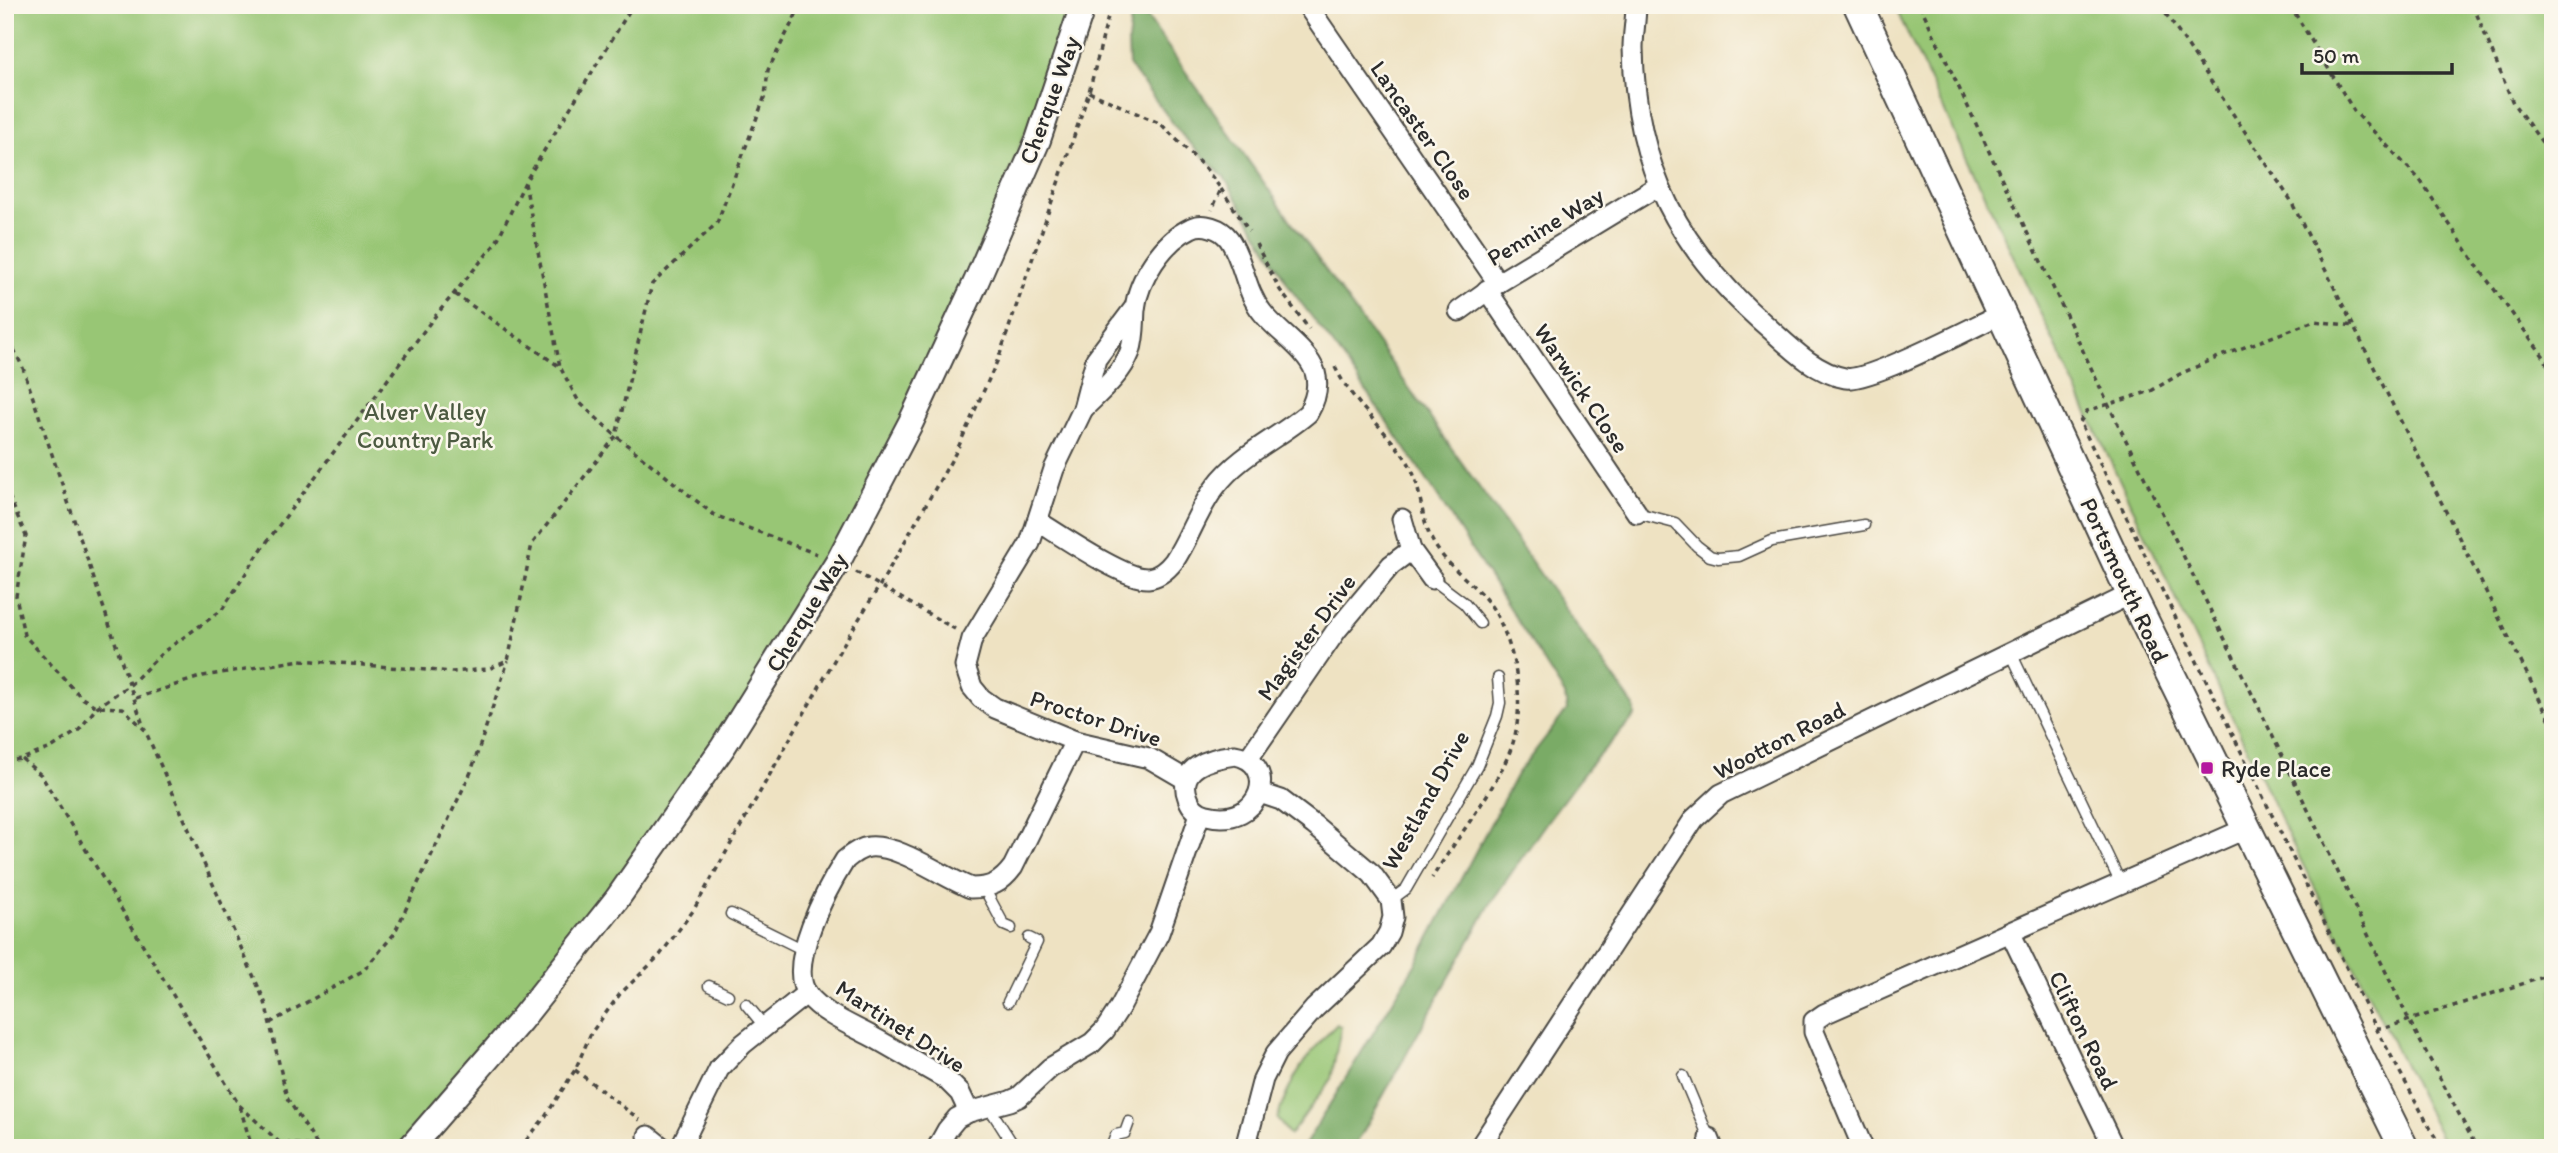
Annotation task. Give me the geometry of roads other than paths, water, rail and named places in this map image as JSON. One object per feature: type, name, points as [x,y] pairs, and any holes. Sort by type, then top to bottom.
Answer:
[{"type":"main road","name":"Portsmouth Road","points":[[1858,5],[2130,594],[2404,1148]]},
{"type":"street","name":"Cherque Way","points":[[410,1148],[520,1021],[617,899],[723,747],[838,562],[911,422],[986,258],[1038,139],[1083,5]]},
{"type":"street","name":"Lancaster Close","points":[[1307,5],[1493,286]]},
{"type":"street","points":[[1636,5],[1633,48],[1637,97],[1643,136],[1658,186],[1674,219],[1701,258],[1747,310],[1793,350],[1818,368],[1847,379],[1875,372],[2001,314]]},
{"type":"street","name":"Pennine Way","points":[[1460,311],[1493,286],[1658,186]]},
{"type":"street","name":"Proctor Drive","points":[[1038,522],[1122,571],[1146,578],[1156,576],[1166,570],[1174,560],[1205,503],[1226,474],[1308,412],[1314,402],[1317,386],[1315,371],[1305,355],[1260,310],[1228,239],[1216,229],[1206,226],[1191,228],[1166,247],[1142,285],[1135,307],[1134,335],[1122,368],[1083,409]]},
{"type":"street","name":"Warwick Close","points":[[1493,286],[1637,513]]},
{"type":"street","name":"Proctor Drive","points":[[1135,307],[1096,359],[1083,409],[1054,469],[1038,522],[1018,565],[972,639],[965,666],[972,687],[995,708],[1074,741],[1149,758],[1185,779]]},
{"type":"street","points":[[1402,519],[1411,550],[1432,579]]},
{"type":"street","name":"Magister Drive","points":[[1248,759],[1336,631],[1391,565],[1411,550]]},
{"type":"street","name":"Wootton Road","points":[[1479,1148],[1694,819],[1721,794],[2130,594]]},
{"type":"street","points":[[985,888],[997,884],[1013,867],[1074,741]]},
{"type":"street","points":[[1235,755],[1248,759],[1259,775],[1260,793],[1251,807],[1241,813],[1220,817],[1200,814],[1188,800],[1185,779],[1194,768],[1215,758],[1235,755]]},
{"type":"street","name":"Westland Drive","points":[[1245,1148],[1263,1079],[1276,1053],[1314,1009],[1381,946],[1393,917],[1391,900],[1372,874],[1281,800],[1260,793]]},
{"type":"street","points":[[937,1148],[957,1118],[1019,1097],[1050,1068],[1092,1043],[1105,1030],[1159,933],[1200,814]]},
{"type":"street","points":[[1863,1148],[1814,1032],[1814,1021],[1824,1014],[2247,828]]},
{"type":"street","name":"Martinet Drive","points":[[969,1112],[960,1093],[946,1079],[835,1016],[807,993],[802,973],[808,933],[839,869],[855,852],[868,847],[897,852],[958,883],[971,888],[985,888]]},
{"type":"street","name":"Clifton Road","points":[[2011,934],[2114,1148]]},
{"type":"street","points":[[680,1148],[719,1069],[807,993]]},
{"type":"lane","points":[[1637,513],[1675,523],[1696,546],[1718,558],[1739,556],[1772,541],[1864,525]]},
{"type":"lane","points":[[1432,579],[1464,603],[1480,623]]},
{"type":"lane","points":[[2011,653],[2121,884]]},
{"type":"lane","name":"Westland Drive","points":[[1391,900],[1406,888],[1477,766],[1497,716],[1500,703],[1498,678]]},
{"type":"lane","points":[[985,888],[1004,925],[1011,928]]},
{"type":"lane","points":[[731,914],[804,950]]},
{"type":"lane","points":[[1008,1002],[1037,942],[1029,938]]},
{"type":"lane","points":[[709,986],[728,995]]},
{"type":"lane","points":[[746,1004],[765,1027]]},
{"type":"lane","points":[[1683,1076],[1711,1143]]},
{"type":"lane","points":[[989,1107],[1015,1148]]},
{"type":"lane","points":[[1111,1148],[1116,1135],[1125,1133],[1129,1122]]},
{"type":"place","name":"Ryde Place","points":[[2207,768]]},
{"type":"park label","name":"Alver Valley Country Park","points":[[425,425]]}]
